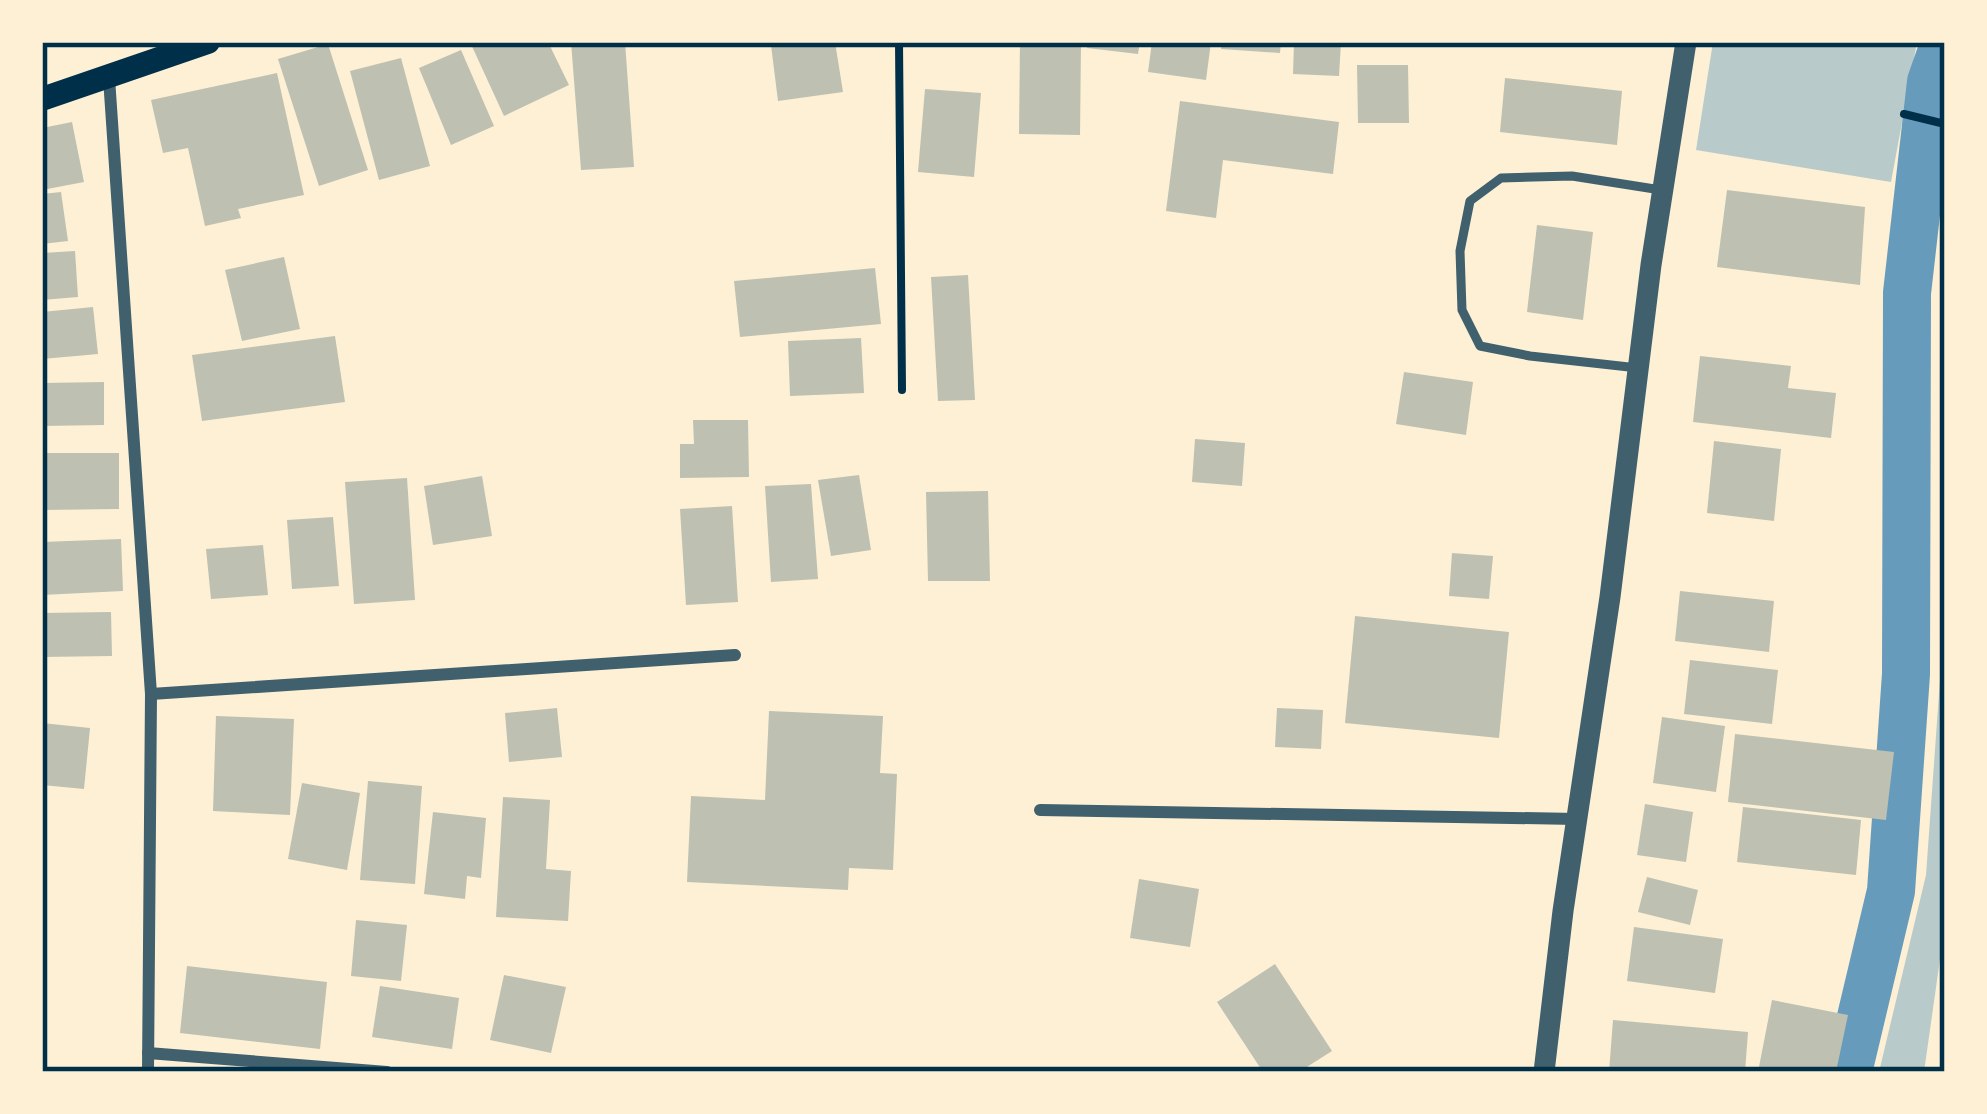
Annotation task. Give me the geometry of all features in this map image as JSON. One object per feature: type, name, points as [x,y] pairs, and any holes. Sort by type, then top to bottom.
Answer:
[{"type":"main road","points":[[42,99],[208,42]]},
{"type":"street","points":[[1544,1072],[1686,42]]},
{"type":"street","points":[[109,78],[151,694],[148,1072]]},
{"type":"street","points":[[151,694],[735,655]]},
{"type":"street","points":[[1040,810],[1577,819]]},
{"type":"street","points":[[148,1053],[387,1072]]},
{"type":"lane","points":[[1638,368],[1480,346],[1462,310],[1460,251],[1469,200],[1501,178],[1572,176],[1663,190]]},
{"type":"path","points":[[899,42],[902,390]]},
{"type":"path","points":[[1904,114],[1945,124]]},
{"type":"shaded area","points":[[1713,42],[1917,42],[1891,182],[1696,150]]},
{"type":"shaded area","points":[[1945,289],[1945,924],[1924,1072],[1879,1072],[1926,875],[1941,666]]},
{"type":"building","points":[[470,42],[548,42],[569,85],[504,116]]},
{"type":"building","points":[[571,42],[625,42],[634,167],[581,170]]},
{"type":"building","points":[[835,42],[843,92],[778,101],[771,45]]},
{"type":"building","points":[[1020,42],[1081,42],[1080,135],[1019,134]]},
{"type":"building","points":[[1088,42],[1140,42],[1138,54],[1087,48]]},
{"type":"building","points":[[1152,42],[1211,42],[1206,80],[1148,72]]},
{"type":"building","points":[[1222,42],[1281,42],[1280,53],[1221,49]]},
{"type":"building","points":[[1294,42],[1341,42],[1339,76],[1293,74]]},
{"type":"building","points":[[328,44],[368,170],[319,186],[278,59]]},
{"type":"building","points":[[461,50],[494,126],[451,145],[419,68]]},
{"type":"building","points":[[401,58],[430,166],[379,180],[350,71]]},
{"type":"building","points":[[1357,65],[1408,65],[1409,123],[1358,123]]},
{"type":"building","points":[[277,73],[304,195],[238,209],[241,218],[205,226],[188,148],[163,153],[151,100]]},
{"type":"building","points":[[1505,78],[1622,91],[1617,145],[1500,132]]},
{"type":"building","points":[[925,89],[981,93],[974,177],[918,172]]},
{"type":"building","points":[[1180,101],[1339,122],[1333,174],[1223,160],[1216,218],[1166,211]]},
{"type":"building","points":[[72,122],[84,182],[42,190],[42,128]]},
{"type":"building","points":[[1727,190],[1865,207],[1860,285],[1717,267]]},
{"type":"building","points":[[61,192],[68,241],[42,244],[42,194]]},
{"type":"building","points":[[1537,225],[1593,232],[1583,320],[1527,312]]},
{"type":"building","points":[[75,251],[78,297],[42,300],[42,253]]},
{"type":"building","points":[[284,257],[300,329],[242,341],[225,270]]},
{"type":"building","points":[[875,268],[881,324],[740,337],[734,281]]},
{"type":"building","points":[[968,275],[975,400],[938,401],[931,277]]},
{"type":"building","points":[[93,307],[98,354],[42,359],[42,312]]},
{"type":"building","points":[[335,336],[345,402],[202,421],[192,355]]},
{"type":"building","points":[[861,338],[864,393],[790,396],[788,341]]},
{"type":"building","points":[[1700,356],[1791,366],[1788,388],[1836,393],[1831,438],[1693,422]]},
{"type":"building","points":[[1404,372],[1473,382],[1466,435],[1396,424]]},
{"type":"building","points":[[104,382],[104,425],[42,426],[42,383]]},
{"type":"building","points":[[693,420],[748,420],[749,477],[680,478],[680,444],[694,444]]},
{"type":"building","points":[[1195,439],[1245,443],[1242,486],[1192,482]]},
{"type":"building","points":[[1714,441],[1781,449],[1774,521],[1707,513]]},
{"type":"building","points":[[42,453],[119,453],[119,509],[42,510]]},
{"type":"building","points":[[859,475],[871,550],[831,556],[818,480]]},
{"type":"building","points":[[482,476],[492,536],[433,545],[424,486]]},
{"type":"building","points":[[407,478],[415,600],[354,604],[345,482]]},
{"type":"building","points":[[811,484],[818,579],[771,582],[765,486]]},
{"type":"building","points":[[988,491],[990,581],[928,581],[926,492]]},
{"type":"building","points":[[732,506],[738,602],[686,605],[680,509]]},
{"type":"building","points":[[333,517],[339,586],[292,589],[287,520]]},
{"type":"building","points":[[121,539],[123,591],[42,595],[42,542]]},
{"type":"building","points":[[263,545],[268,595],[211,599],[206,549]]},
{"type":"building","points":[[1452,553],[1493,556],[1489,599],[1449,596]]},
{"type":"building","points":[[1680,591],[1774,601],[1769,652],[1675,641]]},
{"type":"building","points":[[111,612],[112,656],[42,657],[42,613]]},
{"type":"building","points":[[1355,616],[1509,632],[1499,738],[1345,723]]},
{"type":"building","points":[[1690,660],[1778,670],[1772,724],[1684,714]]},
{"type":"building","points":[[557,708],[562,757],[509,762],[505,713]]},
{"type":"building","points":[[1277,708],[1323,710],[1321,749],[1275,747]]},
{"type":"building","points":[[769,711],[883,716],[880,773],[897,774],[893,870],[849,868],[848,890],[687,882],[691,796],[765,800]]},
{"type":"building","points":[[216,716],[294,719],[290,815],[213,811]]},
{"type":"building","points":[[1662,717],[1725,726],[1716,792],[1653,783]]},
{"type":"building","points":[[42,723],[90,728],[84,789],[42,785]]},
{"type":"building","points":[[1735,734],[1894,752],[1886,820],[1728,802]]},
{"type":"building","points":[[368,781],[422,786],[415,884],[360,880]]},
{"type":"building","points":[[302,783],[360,793],[347,870],[288,859]]},
{"type":"building","points":[[503,797],[550,800],[546,869],[571,871],[568,921],[496,917]]},
{"type":"building","points":[[1645,804],[1693,812],[1686,862],[1637,855]]},
{"type":"building","points":[[1743,807],[1861,820],[1856,875],[1737,862]]},
{"type":"building","points":[[433,812],[486,818],[481,878],[467,876],[465,899],[424,894]]},
{"type":"building","points":[[1647,877],[1698,890],[1690,925],[1638,912]]},
{"type":"building","points":[[1139,879],[1199,889],[1190,947],[1130,938]]},
{"type":"building","points":[[356,920],[407,925],[401,981],[351,976]]},
{"type":"building","points":[[1634,927],[1723,939],[1715,993],[1627,981]]},
{"type":"building","points":[[1275,964],[1332,1051],[1299,1072],[1263,1072],[1217,1002]]},
{"type":"building","points":[[187,966],[327,982],[320,1049],[180,1033]]},
{"type":"building","points":[[504,975],[566,987],[551,1053],[490,1040]]},
{"type":"building","points":[[380,986],[459,998],[452,1049],[372,1037]]},
{"type":"building","points":[[1772,1000],[1848,1015],[1836,1072],[1758,1072]]},
{"type":"building","points":[[1613,1020],[1748,1032],[1745,1072],[1609,1072]]},
{"type":"waterway","points":[[1848,1072],[1891,891],[1906,674],[1907,293],[1931,82],[1945,42]]}]
